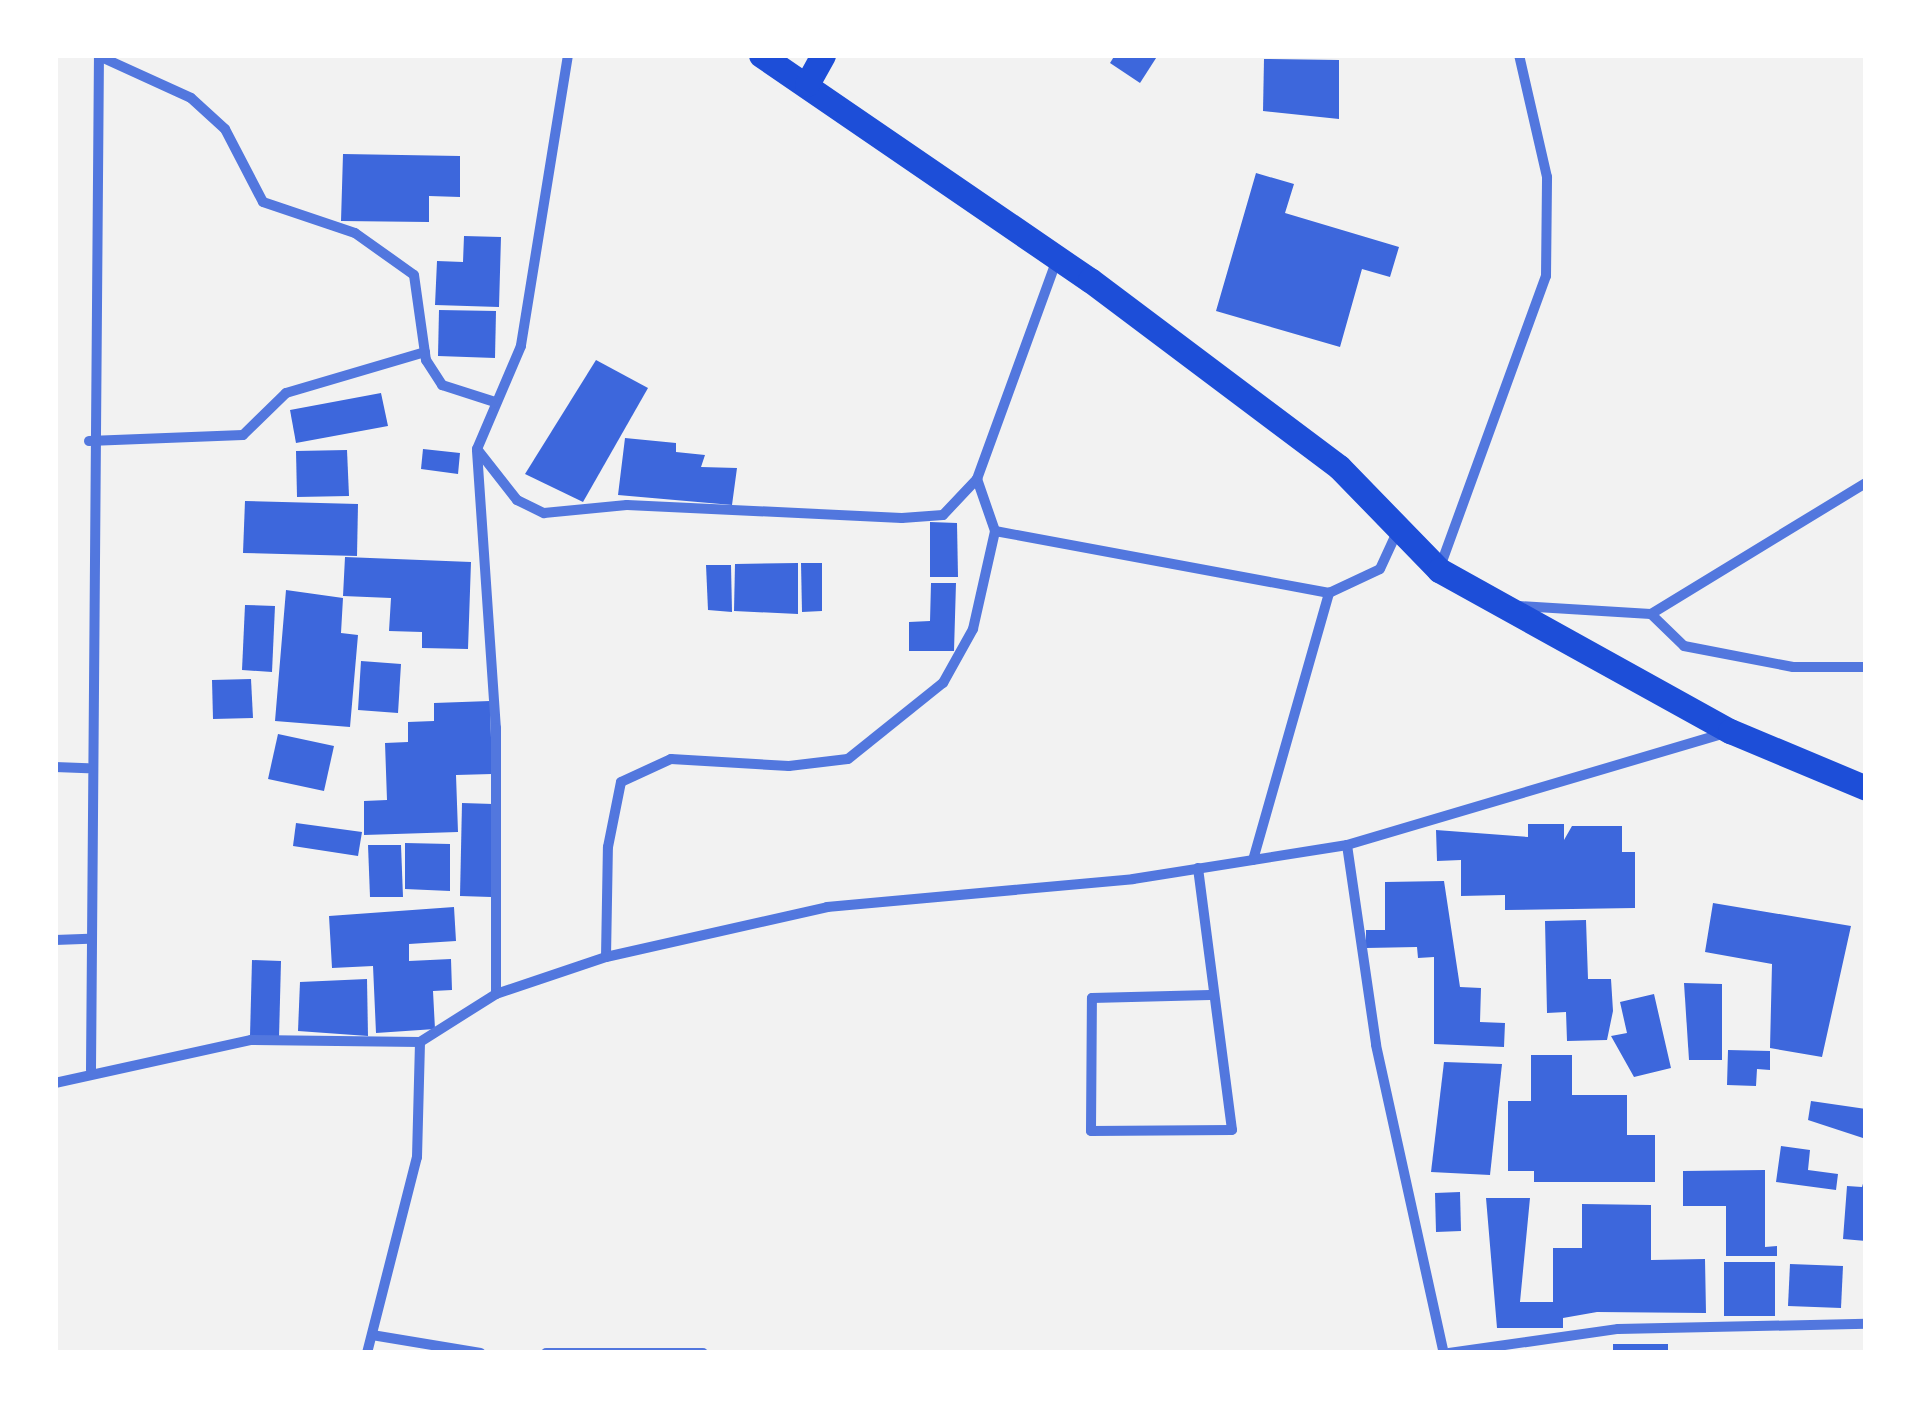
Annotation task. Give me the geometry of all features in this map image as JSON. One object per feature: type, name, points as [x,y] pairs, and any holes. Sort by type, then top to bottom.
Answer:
[{"type":"main road","points":[[761,55],[1056,256],[1339,467],[1439,570],[1730,731],[1866,788]]},
{"type":"main road","points":[[807,84],[823,55]]},
{"type":"street","points":[[496,994],[496,728],[477,450],[521,346],[568,55]]},
{"type":"street","points":[[1439,570],[1546,276],[1547,177],[1519,55]]},
{"type":"street","points":[[91,1070],[90,441],[98,56],[191,98],[225,130],[263,202],[355,233],[414,275],[425,352],[442,385],[495,402]]},
{"type":"street","points":[[477,450],[517,500],[544,513],[628,505],[943,515],[978,479],[1056,256]]},
{"type":"street","points":[[90,441],[244,435],[286,393],[425,352]]},
{"type":"street","points":[[606,958],[608,848],[621,782],[671,759],[789,766],[848,759],[943,683],[973,628],[995,531],[978,479]]},
{"type":"street","points":[[1503,605],[1650,614],[1866,483]]},
{"type":"street","points":[[995,531],[1329,593],[1380,569],[1400,527]]},
{"type":"street","points":[[1253,860],[1329,593]]},
{"type":"street","points":[[1650,614],[1684,646],[1793,667],[1866,667]]},
{"type":"street","points":[[55,1083],[91,1070],[252,1040],[420,1042],[496,994],[606,958],[828,907],[1198,868],[1347,845],[1730,731]]},
{"type":"street","points":[[55,767],[88,768]]},
{"type":"street","points":[[1347,845],[1376,1045],[1447,1353],[1618,1329],[1866,1324]]},
{"type":"street","points":[[1198,868],[1210,995],[1232,1130],[1091,1132],[1092,998],[1210,995]]},
{"type":"street","points":[[55,940],[90,939]]},
{"type":"street","points":[[368,1353],[417,1158],[420,1042]]},
{"type":"street","points":[[372,1336],[480,1353]]},
{"type":"street","points":[[546,1353],[703,1353]]},
{"type":"building","points":[[1115,55],[1158,55],[1140,83],[1110,63]]},
{"type":"building","points":[[1264,59],[1339,60],[1339,119],[1263,111]]},
{"type":"building","points":[[343,154],[460,156],[460,197],[429,196],[429,222],[341,221]]},
{"type":"building","points":[[1256,173],[1294,184],[1285,213],[1399,247],[1390,277],[1362,269],[1340,347],[1216,311]]},
{"type":"building","points":[[464,236],[501,237],[499,307],[435,305],[437,261],[463,262]]},
{"type":"building","points":[[439,310],[496,311],[495,358],[438,356]]},
{"type":"building","points":[[596,360],[648,388],[583,502],[525,474]]},
{"type":"building","points":[[381,393],[388,426],[296,443],[290,410]]},
{"type":"building","points":[[625,438],[676,443],[676,452],[705,455],[701,467],[737,468],[732,505],[618,495]]},
{"type":"building","points":[[423,449],[460,453],[458,474],[421,469]]},
{"type":"building","points":[[347,450],[349,496],[297,497],[296,451]]},
{"type":"building","points":[[245,501],[358,504],[357,556],[243,553]]},
{"type":"building","points":[[930,522],[957,523],[958,577],[930,577]]},
{"type":"building","points":[[345,557],[471,562],[468,649],[422,648],[422,632],[389,631],[391,598],[343,596]]},
{"type":"building","points":[[798,563],[798,614],[734,611],[735,564]]},
{"type":"building","points":[[801,563],[822,563],[822,611],[802,612]]},
{"type":"building","points":[[706,565],[731,565],[732,612],[708,610]]},
{"type":"building","points":[[931,583],[956,583],[954,651],[909,651],[909,622],[930,621]]},
{"type":"building","points":[[286,590],[343,598],[341,633],[358,635],[350,727],[275,721]]},
{"type":"building","points":[[245,605],[275,606],[272,672],[242,670]]},
{"type":"building","points":[[361,661],[401,664],[398,713],[358,710]]},
{"type":"building","points":[[251,679],[253,718],[213,719],[212,680]]},
{"type":"building","points":[[490,701],[492,774],[456,775],[458,832],[364,835],[364,801],[387,800],[385,743],[408,742],[408,722],[434,721],[434,703]]},
{"type":"building","points":[[278,734],[334,746],[324,791],[268,779]]},
{"type":"building","points":[[462,803],[493,804],[491,897],[460,896]]},
{"type":"building","points":[[296,823],[362,832],[358,856],[293,846]]},
{"type":"building","points":[[1528,824],[1564,824],[1564,840],[1572,826],[1622,826],[1622,852],[1635,852],[1635,908],[1505,910],[1505,895],[1461,896],[1461,860],[1437,861],[1436,830],[1528,837]]},
{"type":"building","points":[[405,843],[450,844],[450,891],[405,889]]},
{"type":"building","points":[[368,845],[401,845],[403,897],[370,897]]},
{"type":"building","points":[[1444,881],[1460,987],[1481,988],[1480,1022],[1505,1023],[1504,1047],[1434,1044],[1434,957],[1418,958],[1417,947],[1366,948],[1366,930],[1385,930],[1385,882]]},
{"type":"building","points":[[1713,903],[1851,926],[1822,1057],[1770,1048],[1772,964],[1705,952]]},
{"type":"building","points":[[454,907],[456,941],[409,944],[409,961],[451,959],[452,990],[433,991],[435,1029],[376,1033],[373,966],[332,968],[329,916]]},
{"type":"building","points":[[1586,920],[1588,979],[1611,979],[1613,1011],[1607,1040],[1567,1041],[1566,1012],[1547,1013],[1545,921]]},
{"type":"building","points":[[252,960],[281,961],[279,1038],[250,1036]]},
{"type":"building","points":[[367,979],[368,1036],[298,1031],[300,982]]},
{"type":"building","points":[[1684,983],[1722,984],[1722,1060],[1689,1060]]},
{"type":"building","points":[[1654,994],[1671,1068],[1634,1077],[1611,1036],[1627,1033],[1620,1002]]},
{"type":"building","points":[[1728,1050],[1770,1051],[1770,1070],[1757,1069],[1756,1086],[1727,1085]]},
{"type":"building","points":[[1531,1055],[1572,1055],[1572,1095],[1627,1095],[1627,1135],[1655,1135],[1655,1182],[1534,1182],[1534,1171],[1508,1171],[1508,1101],[1531,1101]]},
{"type":"building","points":[[1444,1062],[1502,1064],[1490,1175],[1431,1172]]},
{"type":"building","points":[[1811,1101],[1866,1109],[1866,1139],[1808,1120]]},
{"type":"building","points":[[1781,1146],[1810,1150],[1808,1170],[1838,1174],[1836,1190],[1776,1182]]},
{"type":"building","points":[[1765,1170],[1765,1247],[1777,1246],[1777,1256],[1726,1256],[1726,1206],[1683,1206],[1683,1171]]},
{"type":"building","points":[[1866,1173],[1866,1241],[1843,1239],[1847,1186],[1862,1187]]},
{"type":"building","points":[[1460,1192],[1461,1231],[1436,1232],[1435,1193]]},
{"type":"building","points":[[1486,1198],[1530,1198],[1520,1302],[1553,1302],[1553,1248],[1582,1248],[1582,1204],[1651,1205],[1651,1260],[1705,1259],[1706,1313],[1597,1312],[1563,1318],[1563,1328],[1497,1328]]},
{"type":"building","points":[[1724,1262],[1775,1262],[1775,1316],[1724,1316]]},
{"type":"building","points":[[1790,1264],[1843,1266],[1841,1308],[1788,1306]]},
{"type":"building","points":[[1613,1344],[1668,1344],[1668,1353],[1613,1353]]}]
